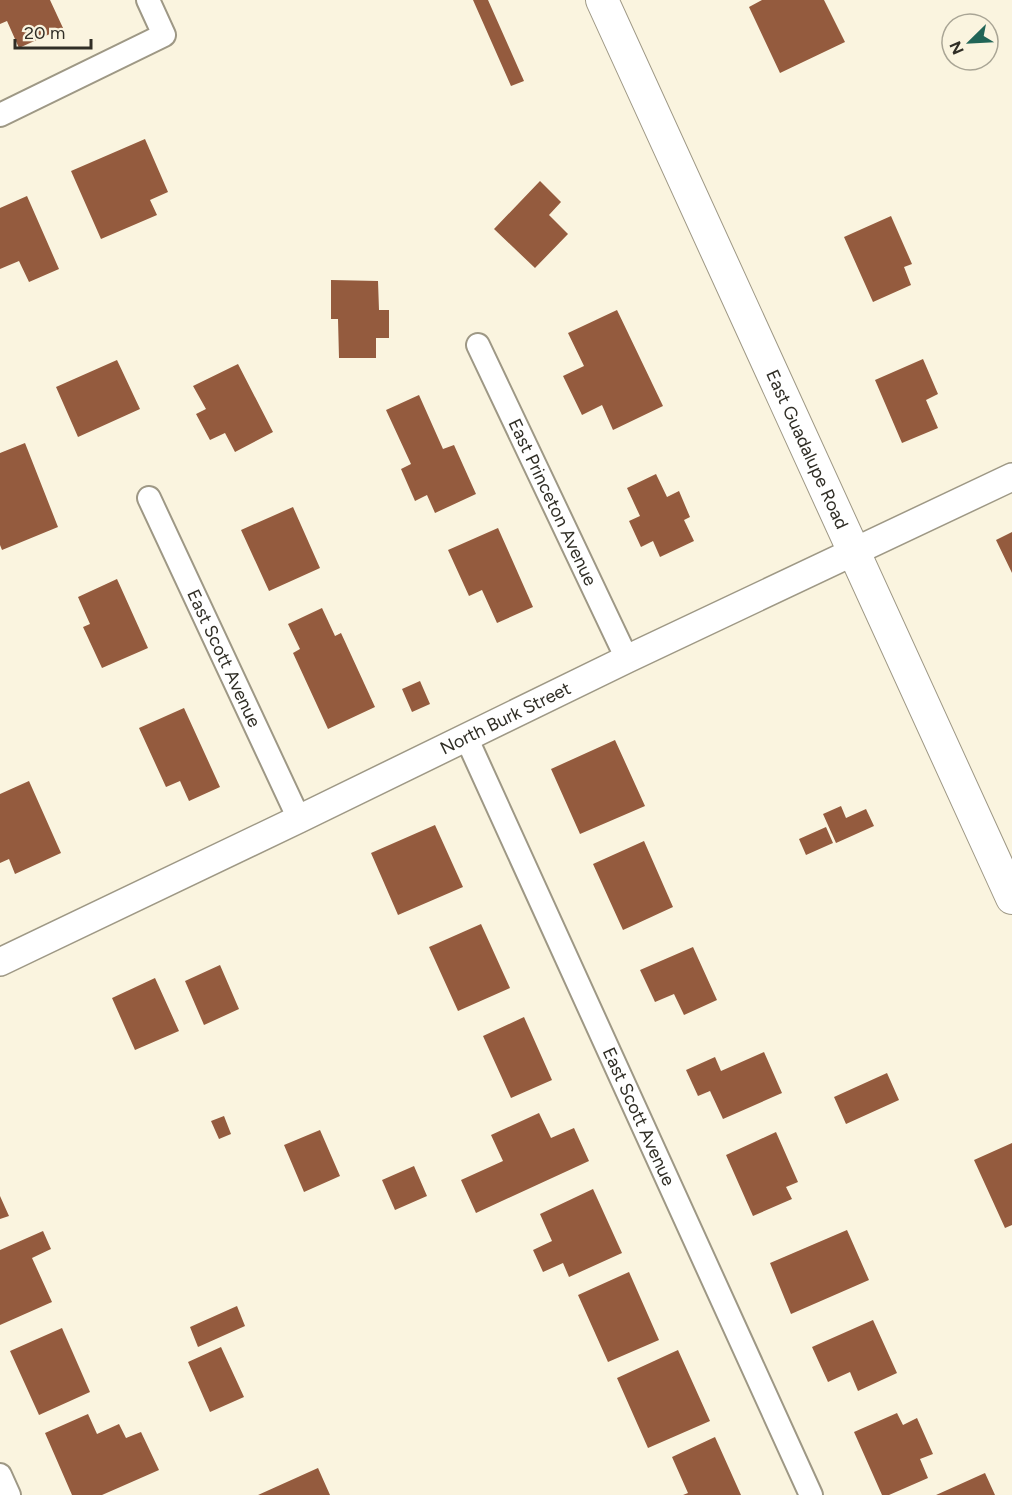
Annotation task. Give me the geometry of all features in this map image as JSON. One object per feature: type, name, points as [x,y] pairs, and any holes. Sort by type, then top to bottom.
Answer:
[{"type":"main road","name":"East Guadalupe Road","points":[[602,0],[1012,898]]},
{"type":"street","points":[[0,115],[164,35],[148,0]]},
{"type":"street","name":"East Princeton Avenue","points":[[478,345],[627,658]]},
{"type":"street","name":"North Burk Street","points":[[0,962],[627,658],[1012,477]]},
{"type":"street","name":"East Scott Avenue","points":[[149,498],[299,819]]},
{"type":"street","name":"East Scott Avenue","points":[[466,737],[811,1495]]},
{"type":"street","points":[[0,1475],[9,1495]]},
{"type":"building","points":[[0,0],[50,0],[63,28],[19,48],[7,21],[0,24]]},
{"type":"building","points":[[473,0],[488,0],[524,81],[511,86]]},
{"type":"building","points":[[762,0],[824,0],[845,42],[780,73],[749,7]]},
{"type":"building","points":[[145,139],[168,192],[150,200],[157,215],[101,239],[71,171]]},
{"type":"building","points":[[540,181],[561,202],[549,215],[568,234],[535,268],[494,229]]},
{"type":"building","points":[[27,196],[59,269],[29,282],[19,261],[0,269],[0,208]]},
{"type":"building","points":[[891,216],[912,264],[904,267],[911,285],[873,302],[844,237]]},
{"type":"building","points":[[331,280],[378,281],[379,310],[389,310],[389,338],[376,338],[376,358],[339,358],[338,319],[331,319]]},
{"type":"building","points":[[617,310],[663,406],[613,430],[602,405],[582,415],[563,376],[584,366],[568,333]]},
{"type":"building","points":[[923,359],[938,394],[926,400],[938,428],[902,443],[875,380]]},
{"type":"building","points":[[117,360],[140,409],[78,437],[56,387]]},
{"type":"building","points":[[238,364],[273,432],[235,452],[225,433],[210,440],[196,414],[206,409],[193,386]]},
{"type":"building","points":[[419,395],[443,449],[454,445],[476,494],[435,513],[427,495],[415,501],[401,469],[411,464],[386,410]]},
{"type":"building","points":[[25,443],[58,527],[2,550],[0,545],[0,453]]},
{"type":"building","points":[[656,474],[667,497],[679,491],[690,517],[684,520],[694,541],[660,557],[653,541],[641,547],[629,521],[640,516],[627,488]]},
{"type":"building","points":[[293,507],[320,568],[269,591],[241,530]]},
{"type":"building","points":[[498,528],[533,607],[497,623],[482,590],[469,596],[448,550]]},
{"type":"building","points":[[1012,532],[1012,573],[996,540]]},
{"type":"building","points":[[117,579],[148,648],[102,668],[83,627],[90,624],[78,597]]},
{"type":"building","points":[[322,608],[335,636],[341,633],[375,707],[328,729],[293,653],[300,649],[288,624]]},
{"type":"building","points":[[420,681],[430,704],[412,712],[402,689]]},
{"type":"building","points":[[184,708],[220,787],[189,801],[180,781],[166,787],[139,728]]},
{"type":"building","points":[[615,740],[645,806],[580,834],[551,769]]},
{"type":"building","points":[[29,781],[61,853],[15,874],[9,859],[0,863],[0,794]]},
{"type":"building","points":[[841,806],[846,818],[866,809],[874,826],[836,843],[823,814]]},
{"type":"building","points":[[435,825],[463,887],[398,915],[371,853]]},
{"type":"building","points":[[826,827],[833,843],[806,855],[799,839]]},
{"type":"building","points":[[644,841],[673,907],[623,930],[593,864]]},
{"type":"building","points":[[481,924],[510,988],[458,1011],[429,947]]},
{"type":"building","points":[[693,947],[717,1000],[684,1015],[674,994],[655,1002],[640,970]]},
{"type":"building","points":[[220,965],[239,1009],[204,1025],[185,981]]},
{"type":"building","points":[[155,978],[179,1031],[135,1050],[112,998]]},
{"type":"building","points":[[524,1017],[552,1080],[511,1098],[483,1036]]},
{"type":"building","points":[[764,1052],[782,1093],[723,1119],[710,1091],[698,1096],[686,1070],[715,1057],[721,1071]]},
{"type":"building","points":[[887,1073],[899,1100],[846,1124],[834,1097]]},
{"type":"building","points":[[539,1113],[551,1138],[574,1128],[589,1161],[476,1213],[461,1180],[503,1161],[491,1135]]},
{"type":"building","points":[[224,1116],[231,1134],[219,1139],[211,1121]]},
{"type":"building","points":[[320,1130],[340,1176],[304,1192],[284,1145]]},
{"type":"building","points":[[776,1132],[798,1182],[786,1187],[792,1199],[753,1216],[726,1155]]},
{"type":"building","points":[[1012,1143],[1012,1225],[1005,1228],[974,1160]]},
{"type":"building","points":[[414,1166],[427,1196],[395,1210],[382,1180]]},
{"type":"building","points":[[593,1189],[622,1253],[569,1277],[563,1263],[543,1272],[533,1250],[552,1241],[540,1214]]},
{"type":"building","points":[[0,1196],[9,1216],[0,1219]]},
{"type":"building","points":[[847,1230],[869,1280],[791,1314],[770,1263]]},
{"type":"building","points":[[43,1231],[51,1249],[32,1258],[52,1302],[0,1325],[0,1250]]},
{"type":"building","points":[[629,1272],[659,1340],[608,1362],[578,1295]]},
{"type":"building","points":[[237,1306],[245,1326],[198,1347],[190,1327]]},
{"type":"building","points":[[873,1320],[897,1373],[858,1391],[850,1372],[828,1382],[812,1347]]},
{"type":"building","points":[[62,1328],[90,1392],[39,1415],[10,1351]]},
{"type":"building","points":[[221,1347],[244,1397],[210,1412],[188,1362]]},
{"type":"building","points":[[678,1350],[710,1421],[648,1448],[617,1378]]},
{"type":"building","points":[[897,1413],[903,1425],[917,1418],[933,1454],[920,1459],[928,1478],[889,1495],[882,1495],[854,1432]]},
{"type":"building","points":[[88,1414],[97,1434],[119,1424],[126,1438],[141,1432],[159,1470],[102,1495],[72,1495],[45,1433]]},
{"type":"building","points":[[715,1437],[741,1495],[683,1495],[688,1493],[672,1457]]},
{"type":"building","points":[[318,1468],[330,1495],[258,1495]]},
{"type":"building","points":[[985,1473],[995,1495],[936,1495]]}]
